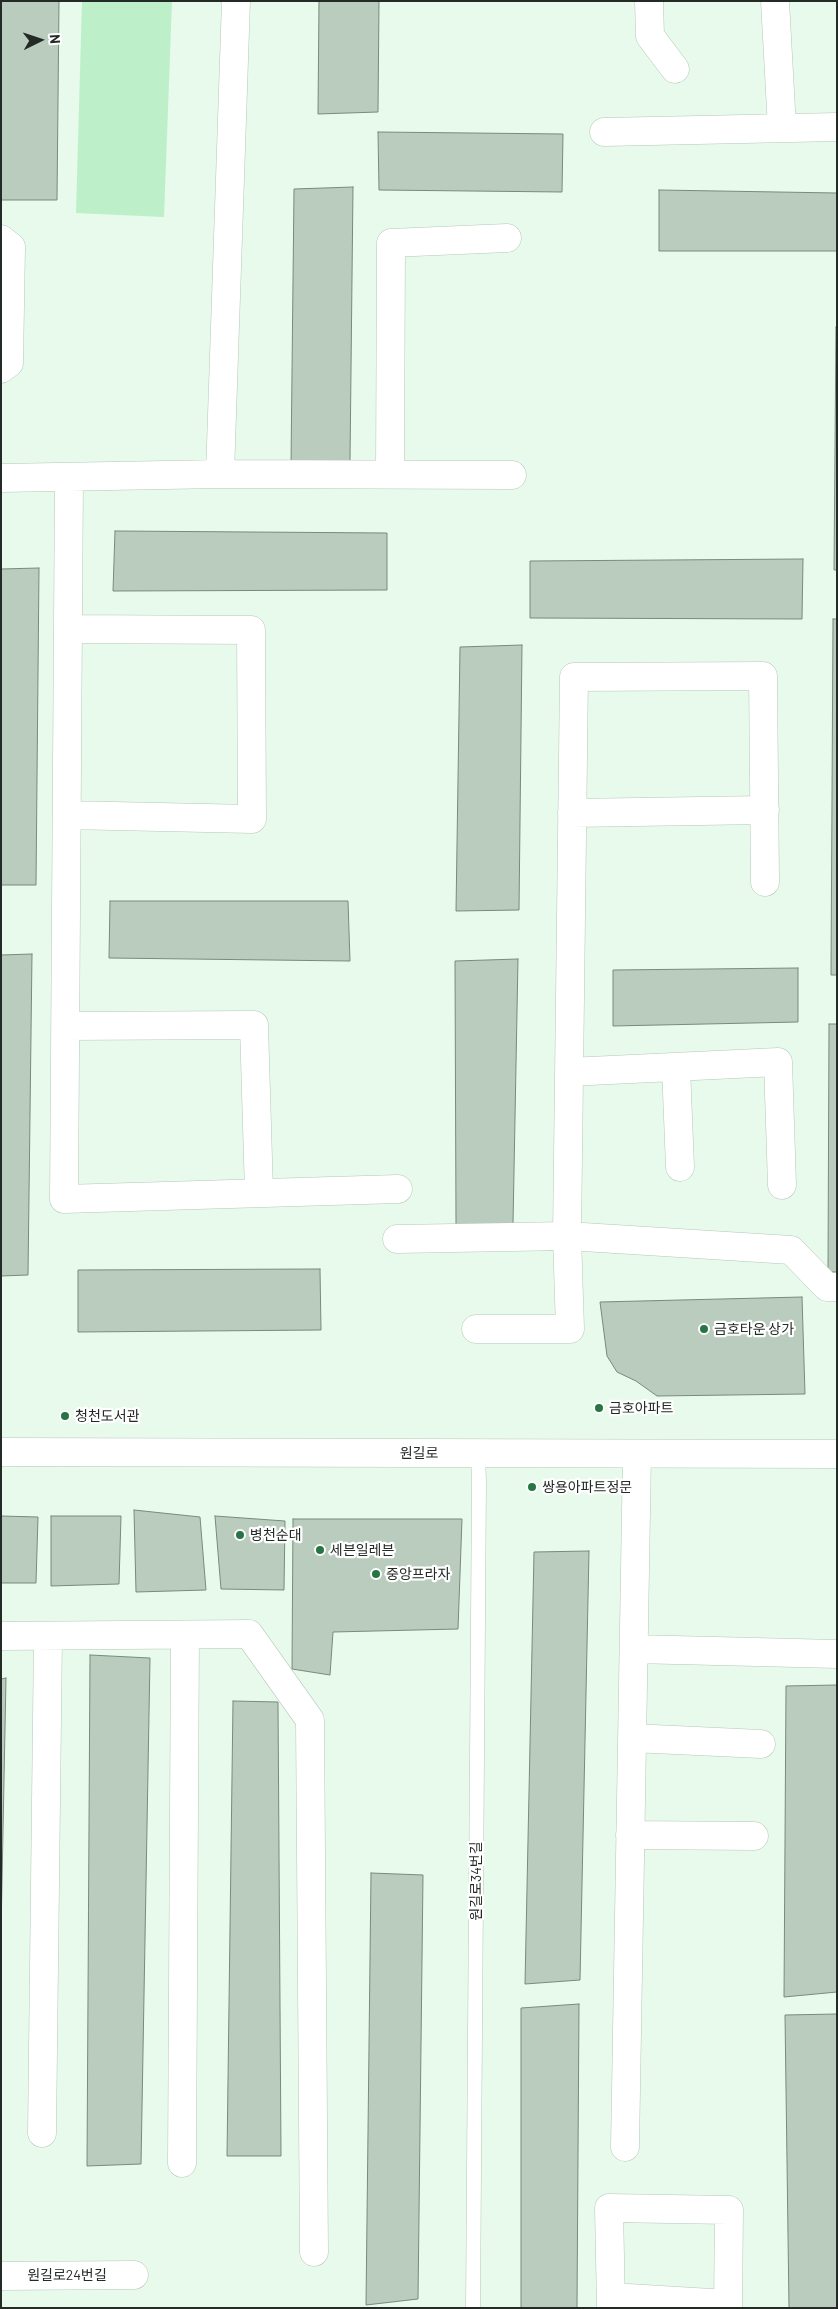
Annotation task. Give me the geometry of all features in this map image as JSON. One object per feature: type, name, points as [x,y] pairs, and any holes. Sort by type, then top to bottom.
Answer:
[{"type":"street","points":[[220,474],[236,1]]},
{"type":"street","points":[[649,1],[650,36],[675,69]]},
{"type":"street","points":[[775,1],[782,128]]},
{"type":"street","points":[[604,132],[837,127]]},
{"type":"street","points":[[390,474],[391,244],[507,238]]},
{"type":"street","points":[[1,239],[11,247],[9,364],[1,369]]},
{"type":"street","points":[[1,478],[220,474],[512,475]]},
{"type":"street","points":[[69,477],[64,1199],[398,1189]]},
{"type":"street","points":[[67,815],[252,819],[251,630],[68,629]]},
{"type":"street","points":[[476,1329],[570,1329],[567,1236],[574,677],[763,676],[765,882]]},
{"type":"street","points":[[572,813],[764,810]]},
{"type":"street","points":[[66,1026],[254,1025],[259,1193]]},
{"type":"street","points":[[569,1072],[778,1062],[782,1185]]},
{"type":"street","points":[[676,1067],[680,1166]]},
{"type":"street","points":[[397,1239],[567,1236],[791,1250],[827,1287],[837,1287]]},
{"type":"street","name":"원길로","points":[[1,1452],[837,1454]]},
{"type":"street","points":[[625,2147],[637,1454]]},
{"type":"street","points":[[1,1636],[249,1634],[310,1720],[314,2252]]},
{"type":"street","points":[[182,2163],[185,1635]]},
{"type":"street","points":[[42,2133],[48,1636]]},
{"type":"street","points":[[634,1649],[837,1654]]},
{"type":"street","points":[[632,1738],[761,1744]]},
{"type":"street","points":[[630,1835],[754,1836]]},
{"type":"street","points":[[608,2208],[728,2210],[728,2306],[611,2302],[608,2208]]},
{"type":"street","name":"원길로24번길","points":[[1,2276],[134,2275]]},
{"type":"lane","name":"원길로34번길","points":[[473,2308],[478,1454]]},
{"type":"green space","points":[[82,1],[172,1],[164,217],[76,213]]},
{"type":"building","points":[[1,1],[59,1],[57,200],[1,200]]},
{"type":"building","points":[[319,1],[379,1],[378,112],[318,114]]},
{"type":"building","points":[[378,132],[563,134],[562,192],[379,190]]},
{"type":"building","points":[[353,187],[350,461],[291,464],[294,189]]},
{"type":"building","points":[[659,190],[837,193],[837,251],[659,251]]},
{"type":"building","points":[[836,327],[837,570],[834,570]]},
{"type":"building","points":[[115,531],[387,533],[387,590],[113,591]]},
{"type":"building","points":[[803,559],[802,619],[530,618],[530,561]]},
{"type":"building","points":[[39,568],[36,885],[1,885],[1,569]]},
{"type":"building","points":[[833,619],[837,619],[837,975],[831,975]]},
{"type":"building","points":[[522,645],[519,910],[456,911],[460,647]]},
{"type":"building","points":[[110,901],[348,901],[350,961],[109,958]]},
{"type":"building","points":[[32,954],[28,1275],[1,1276],[1,955]]},
{"type":"building","points":[[518,959],[513,1224],[456,1226],[455,961]]},
{"type":"building","points":[[798,968],[798,1022],[613,1026],[613,970]]},
{"type":"building","points":[[829,1024],[837,1024],[837,1272],[828,1272]]},
{"type":"building","points":[[320,1269],[321,1330],[78,1332],[78,1270]]},
{"type":"building","name":"금호타운 상가","points":[[802,1297],[805,1394],[657,1396],[636,1381],[617,1372],[607,1356],[600,1302]]},
{"type":"building","points":[[134,1510],[200,1517],[206,1590],[136,1592]]},
{"type":"building","points":[[1,1516],[38,1517],[36,1583],[1,1583]]},
{"type":"building","points":[[51,1516],[121,1516],[119,1584],[51,1586]]},
{"type":"building","points":[[215,1516],[285,1521],[284,1590],[221,1589]]},
{"type":"building","name":"중앙프라자","points":[[293,1519],[462,1519],[458,1629],[333,1632],[330,1675],[292,1669]]},
{"type":"building","points":[[589,1551],[580,1980],[525,1984],[534,1552]]},
{"type":"building","points":[[90,1655],[150,1658],[141,2164],[87,2166]]},
{"type":"building","points":[[6,1678],[1,1933],[1,1679]]},
{"type":"building","points":[[837,1685],[837,1992],[784,1997],[786,1686]]},
{"type":"building","points":[[233,1701],[278,1702],[281,2156],[227,2156]]},
{"type":"building","points":[[371,1873],[423,1875],[418,2299],[366,2305]]},
{"type":"building","points":[[579,2004],[577,2308],[521,2308],[521,2008]]},
{"type":"building","points":[[837,2014],[837,2308],[789,2308],[785,2015]]},
{"type":"place","name":"금호타운 상가","points":[[704,1329]]},
{"type":"place","name":"금호아파트","points":[[599,1408]]},
{"type":"place","name":"청천도서관","points":[[65,1416]]},
{"type":"place","name":"쌍용아파트정문","points":[[532,1487]]},
{"type":"place","name":"병천순대","points":[[240,1535]]},
{"type":"place","name":"세븐일레븐","points":[[320,1550]]},
{"type":"place","name":"중앙프라자","points":[[376,1574]]}]
